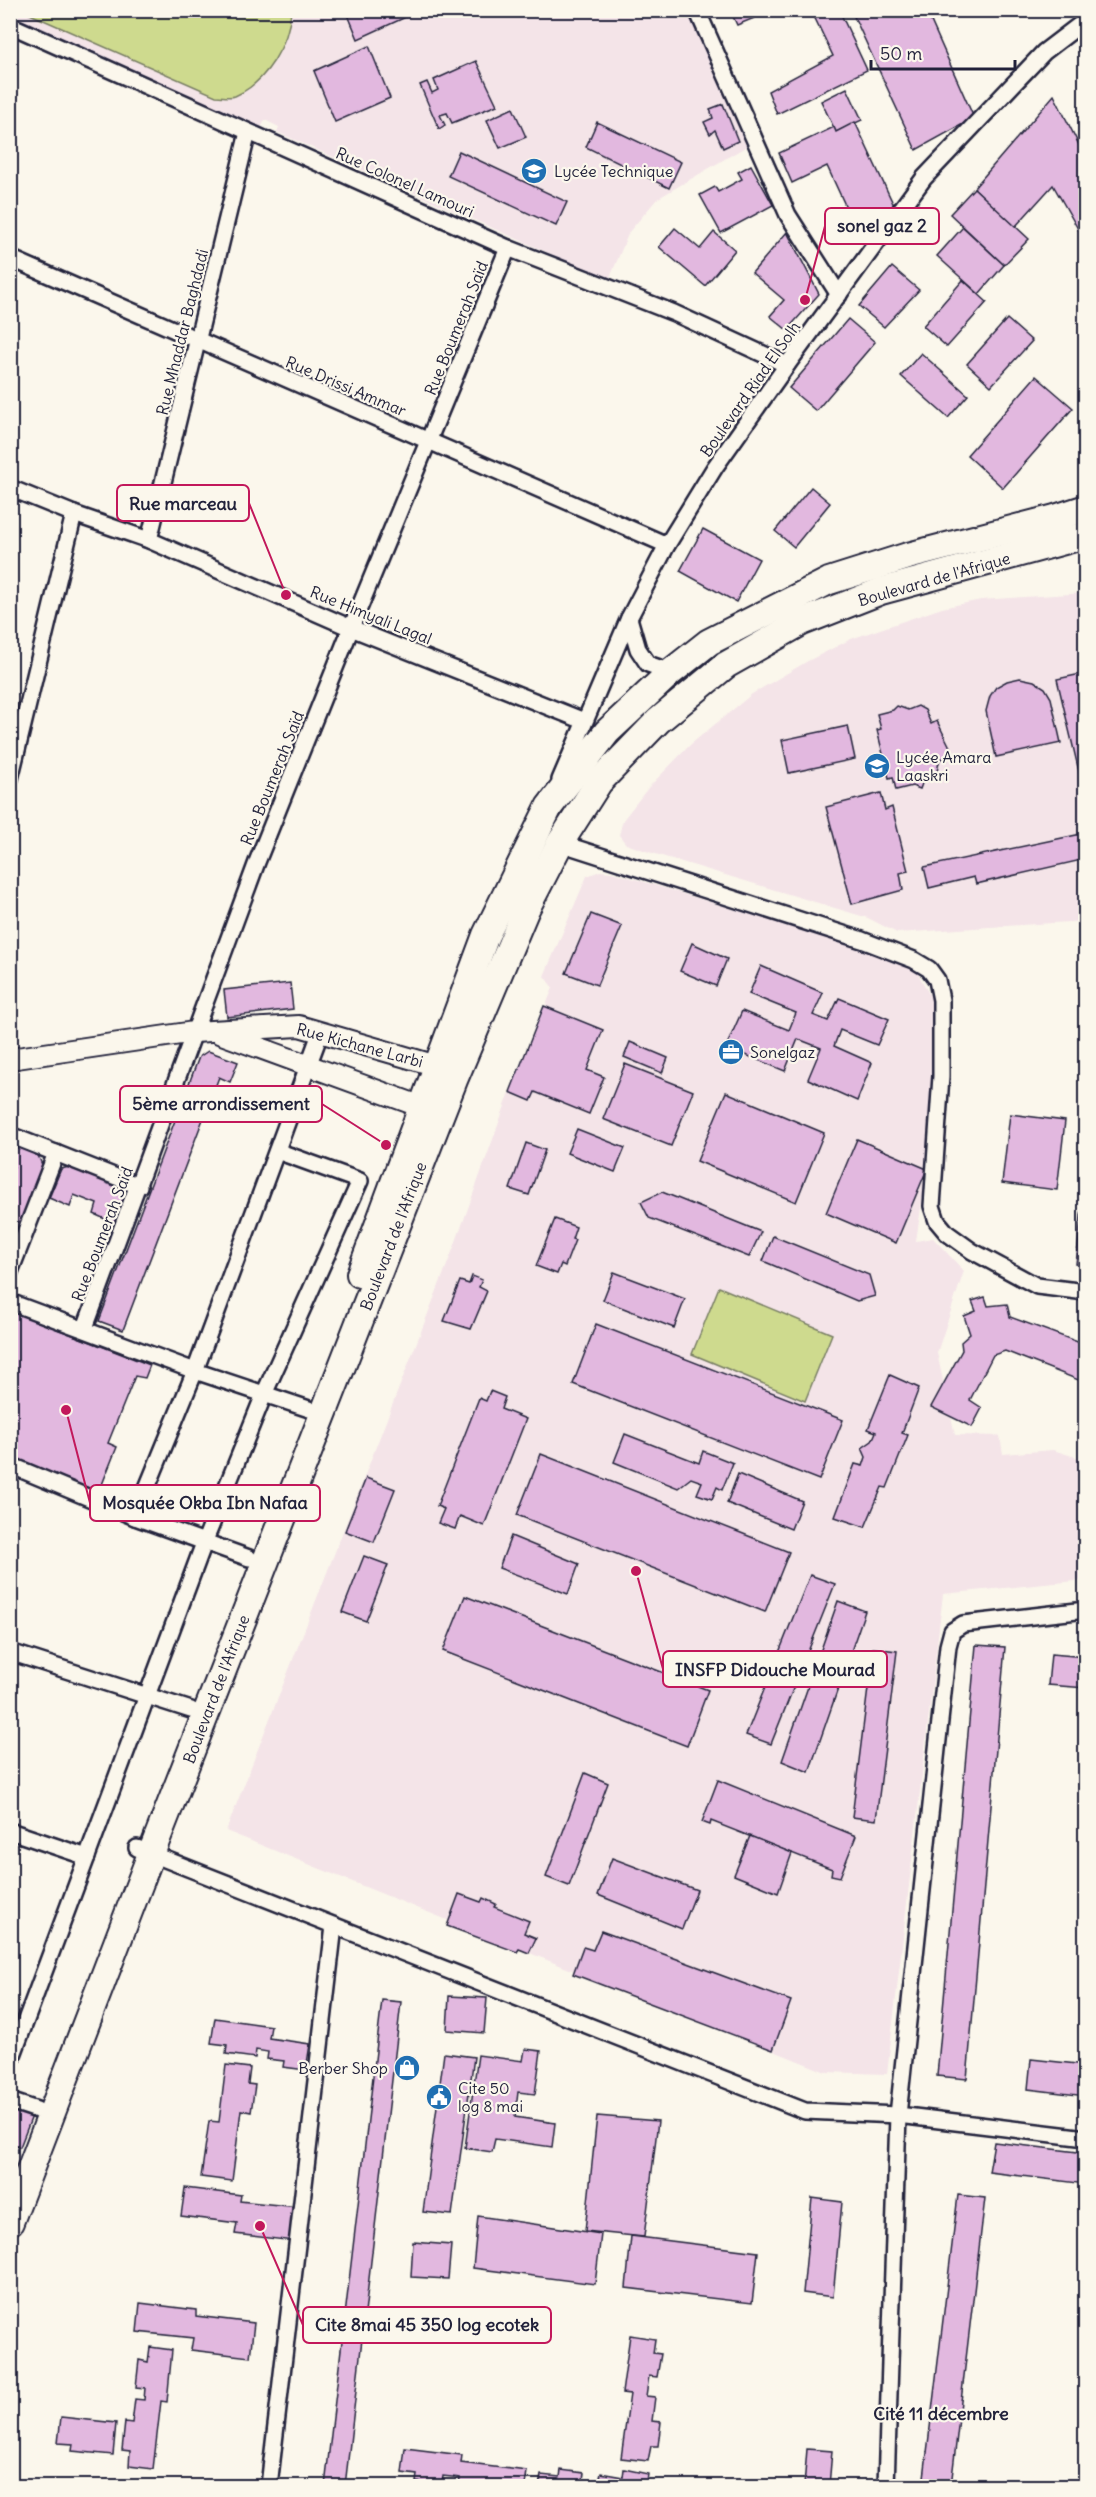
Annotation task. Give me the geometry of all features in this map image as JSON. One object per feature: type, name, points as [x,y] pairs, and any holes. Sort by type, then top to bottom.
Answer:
[{"type":"main road","name":"Boulevard de l'Afrique","points":[[10,2222],[144,1851],[190,1710],[309,1409],[486,935],[549,807],[607,732],[671,672],[709,642],[829,581],[908,556],[1086,508]]},
{"type":"main road","name":"Boulevard de l'Afrique","points":[[10,2173],[144,1851],[454,1080],[526,909],[560,843],[599,782],[658,721],[726,665],[802,622],[881,591],[1086,535]]},
{"type":"street","points":[[698,10],[788,215],[839,295]]},
{"type":"street","name":"Boulevard Riad El Solh","points":[[549,807],[629,618],[667,545],[715,467],[924,178],[1044,51],[1086,20]]},
{"type":"street","name":"Rue Colonel Lamouri","points":[[10,25],[508,248],[674,314],[787,365]]},
{"type":"street","name":"Rue Mhaddar Baghdadi","points":[[149,540],[248,132]]},
{"type":"street","name":"Rue Boumerah Saïd","points":[[85,1328],[139,1186],[202,1031],[257,862],[508,248]]},
{"type":"street","name":"Rue Drissi Ammar","points":[[10,258],[667,545]]},
{"type":"street","name":"Rue Himyali Lagal","points":[[10,488],[74,514],[149,540],[351,628],[584,721]]},
{"type":"street","points":[[10,779],[74,514]]},
{"type":"street","points":[[629,618],[638,649],[648,664],[671,672]]},
{"type":"street","points":[[560,843],[862,940],[914,960],[929,969],[937,980],[941,1000],[941,1076],[933,1206],[937,1221],[947,1233],[972,1251],[1037,1286],[1086,1293]]},
{"type":"street","name":"Rue Kichane Larbi","points":[[10,1059],[202,1031],[299,1026],[437,1066]]},
{"type":"street","name":"Rue Kichane Larbi","points":[[202,1031],[308,1065],[422,1107]]},
{"type":"street","points":[[135,1517],[195,1371],[321,1031]]},
{"type":"street","points":[[10,1135],[139,1186]]},
{"type":"street","points":[[10,2063],[204,1543],[265,1392],[360,1181],[277,1151]]},
{"type":"street","points":[[10,1272],[56,1153]]},
{"type":"street","points":[[10,1302],[85,1328],[195,1371],[265,1392],[309,1409]]},
{"type":"street","points":[[10,1465],[135,1517],[249,1558]]},
{"type":"street","points":[[886,2487],[898,2115],[946,1657],[952,1631],[963,1624],[1086,1610]]},
{"type":"street","points":[[10,1652],[190,1710]]},
{"type":"street","points":[[10,1831],[87,1857]]},
{"type":"street","points":[[144,1851],[805,2111],[898,2115],[1086,2138]]},
{"type":"street","points":[[269,2487],[334,1926]]},
{"type":"street","points":[[10,2101],[37,2110]]},
{"type":"shaded area","name":"Lycée Technique","points":[[11,10],[692,11],[752,143],[657,199],[629,232],[609,280],[277,132],[279,127],[265,120],[260,130],[11,15]]},
{"type":"shaded area","name":"Lycée Amara Laaskri","points":[[1085,593],[1085,921],[897,933],[868,918],[626,844],[619,835],[623,820],[648,788],[691,744],[752,694],[806,662],[851,639],[942,608],[981,600]]},
{"type":"shaded area","points":[[600,871],[612,872],[913,964],[939,1013],[931,1142],[916,1241],[933,1238],[964,1271],[937,1353],[955,1435],[1000,1436],[1003,1454],[1053,1450],[1085,1460],[1086,1580],[943,1594],[887,2074],[826,2072],[226,1831],[454,1247],[510,1092],[553,988],[544,976],[587,876]]},
{"type":"green space","points":[[23,11],[291,11],[281,48],[266,71],[247,90],[228,97],[216,96]]},
{"type":"green space","points":[[719,1287],[832,1334],[805,1401],[692,1354]]},
{"type":"building","points":[[346,10],[421,10],[358,39]]},
{"type":"building","points":[[730,10],[774,10],[737,25]]},
{"type":"building","points":[[811,10],[839,10],[867,70],[777,114],[768,91],[833,56]]},
{"type":"building","points":[[851,10],[926,10],[974,118],[916,150]]},
{"type":"building","points":[[369,46],[390,98],[335,122],[314,71]]},
{"type":"building","points":[[476,61],[497,105],[452,123],[447,113],[440,115],[445,125],[439,129],[420,85],[427,82],[432,93],[438,90],[434,80]]},
{"type":"building","points":[[847,88],[862,120],[836,132],[821,101]]},
{"type":"building","points":[[1054,95],[1086,159],[1086,243],[1053,185],[1015,227],[974,188]]},
{"type":"building","points":[[723,104],[738,141],[723,148],[715,130],[710,134],[704,122],[713,118],[710,109]]},
{"type":"building","points":[[513,108],[526,137],[500,148],[487,120]]},
{"type":"building","points":[[597,122],[681,162],[669,188],[586,147]]},
{"type":"building","points":[[855,122],[897,212],[857,231],[827,166],[792,183],[779,153],[834,127],[836,132]]},
{"type":"building","points":[[459,151],[567,202],[556,226],[448,176]]},
{"type":"building","points":[[751,165],[773,205],[721,233],[700,195],[715,187],[718,192],[742,179],[738,172]]},
{"type":"building","points":[[974,188],[1029,239],[1004,265],[950,214]]},
{"type":"building","points":[[963,227],[1004,265],[979,294],[937,256]]},
{"type":"building","points":[[675,228],[700,249],[714,232],[735,250],[705,286],[659,247]]},
{"type":"building","points":[[787,232],[819,294],[787,330],[770,316],[784,300],[752,273]]},
{"type":"building","points":[[892,267],[919,290],[884,327],[859,306]]},
{"type":"building","points":[[963,280],[987,302],[947,347],[923,326]]},
{"type":"building","points":[[848,319],[875,342],[816,411],[789,388]]},
{"type":"building","points":[[1007,319],[1032,341],[991,386],[967,364]]},
{"type":"building","points":[[921,353],[968,395],[948,418],[901,376]]},
{"type":"building","points":[[1036,376],[1073,408],[1003,488],[967,455]]},
{"type":"building","points":[[811,487],[830,503],[794,547],[775,531]]},
{"type":"building","points":[[703,529],[759,559],[736,602],[680,571]]},
{"type":"building","points":[[1086,673],[1086,801],[1057,679]]},
{"type":"building","points":[[1020,678],[1034,681],[1045,688],[1051,698],[1061,743],[996,757],[986,711],[990,696],[996,687]]},
{"type":"building","points":[[897,706],[908,710],[918,706],[925,710],[931,724],[937,721],[950,747],[947,760],[940,758],[935,780],[923,781],[920,789],[912,786],[896,790],[893,777],[889,778],[877,730],[881,729],[877,714],[893,710]]},
{"type":"building","points":[[848,726],[855,759],[789,773],[782,740]]},
{"type":"building","points":[[881,793],[885,810],[892,807],[908,871],[900,873],[903,890],[852,904],[826,807]]},
{"type":"building","points":[[1086,833],[1086,859],[976,884],[974,877],[929,888],[924,867]]},
{"type":"building","points":[[591,914],[622,926],[597,985],[566,973]]},
{"type":"building","points":[[692,943],[727,959],[716,986],[680,971]]},
{"type":"building","points":[[761,966],[823,993],[813,1015],[828,1021],[839,998],[889,1019],[877,1045],[840,1030],[834,1046],[872,1063],[857,1101],[808,1079],[821,1048],[798,1039],[785,1071],[726,1047],[742,1011],[789,1030],[796,1013],[749,994]]},
{"type":"building","points":[[290,983],[293,1009],[227,1017],[224,990]]},
{"type":"building","points":[[544,1006],[603,1030],[587,1070],[604,1077],[589,1114],[535,1092],[531,1101],[510,1092]]},
{"type":"building","points":[[630,1042],[668,1058],[662,1073],[624,1057]]},
{"type":"building","points":[[208,1051],[238,1062],[230,1082],[219,1077],[123,1330],[99,1321],[199,1057]]},
{"type":"building","points":[[625,1064],[693,1091],[671,1146],[603,1119]]},
{"type":"building","points":[[726,1092],[824,1133],[796,1202],[697,1161]]},
{"type":"building","points":[[1010,1114],[1065,1121],[1057,1190],[1002,1183]]},
{"type":"building","points":[[577,1129],[625,1148],[615,1172],[567,1153]]},
{"type":"building","points":[[857,1139],[927,1169],[896,1243],[826,1213]]},
{"type":"building","points":[[10,1142],[37,1153],[43,1167],[20,1223],[10,1219],[10,1175],[14,1167],[10,1166]]},
{"type":"building","points":[[526,1143],[545,1150],[529,1195],[510,1189]]},
{"type":"building","points":[[69,1167],[121,1188],[126,1197],[116,1224],[94,1214],[97,1204],[74,1195],[70,1207],[49,1198],[61,1169]]},
{"type":"building","points":[[662,1192],[761,1232],[749,1257],[649,1218],[641,1202]]},
{"type":"building","points":[[1082,1207],[1086,1207],[1086,1265],[1076,1264]]},
{"type":"building","points":[[10,1219],[20,1223],[10,1247]]},
{"type":"building","points":[[555,1219],[576,1227],[572,1239],[575,1240],[565,1266],[561,1264],[557,1274],[536,1266]]},
{"type":"building","points":[[773,1236],[869,1275],[875,1296],[857,1301],[763,1261]]},
{"type":"building","points":[[614,1272],[685,1299],[674,1328],[603,1300]]},
{"type":"building","points":[[472,1276],[482,1280],[479,1287],[487,1291],[471,1329],[444,1321],[460,1281],[469,1284]]},
{"type":"building","points":[[985,1297],[988,1306],[1007,1304],[1010,1317],[1086,1345],[1086,1383],[1005,1351],[993,1355],[970,1400],[982,1408],[972,1427],[931,1407],[962,1350],[961,1342],[970,1334],[964,1316],[976,1311],[972,1301]]},
{"type":"building","points":[[11,1311],[150,1365],[145,1378],[135,1376],[108,1443],[117,1447],[99,1492],[10,1457]]},
{"type":"building","points":[[596,1324],[843,1420],[819,1480],[573,1384]]},
{"type":"building","points":[[890,1375],[919,1388],[902,1433],[908,1435],[887,1488],[882,1487],[865,1527],[835,1517],[855,1464],[863,1466],[866,1457],[862,1448],[872,1441],[876,1432],[868,1429]]},
{"type":"building","points":[[490,1391],[505,1397],[501,1409],[526,1419],[484,1526],[460,1516],[455,1529],[438,1523],[444,1509],[437,1506],[479,1398],[486,1401]]},
{"type":"building","points":[[625,1434],[699,1463],[703,1451],[733,1463],[722,1490],[717,1487],[712,1499],[697,1494],[702,1482],[691,1478],[678,1488],[614,1462]]},
{"type":"building","points":[[541,1454],[789,1552],[765,1612],[517,1515]]},
{"type":"building","points":[[738,1474],[802,1501],[791,1529],[727,1503]]},
{"type":"building","points":[[366,1478],[395,1489],[374,1542],[345,1531]]},
{"type":"building","points":[[511,1536],[579,1564],[568,1594],[499,1568]]},
{"type":"building","points":[[364,1556],[388,1565],[366,1621],[342,1612]]},
{"type":"building","points":[[810,1575],[835,1584],[771,1744],[746,1735]]},
{"type":"building","points":[[465,1596],[708,1690],[687,1746],[443,1651]]},
{"type":"building","points":[[838,1601],[865,1611],[809,1772],[782,1761]]},
{"type":"building","points":[[976,1645],[1005,1647],[967,2079],[937,2076]]},
{"type":"building","points":[[873,1648],[897,1651],[876,1820],[852,1817]]},
{"type":"building","points":[[1051,1654],[1086,1657],[1086,1688],[1048,1685]]},
{"type":"building","points":[[585,1773],[608,1783],[569,1886],[546,1877]]},
{"type":"building","points":[[718,1780],[856,1836],[840,1877],[831,1875],[832,1869],[711,1821],[710,1825],[702,1822]]},
{"type":"building","points":[[750,1836],[792,1853],[778,1893],[734,1875]]},
{"type":"building","points":[[612,1858],[697,1890],[682,1929],[598,1895]]},
{"type":"building","points":[[459,1894],[481,1902],[483,1898],[496,1904],[494,1907],[529,1921],[524,1933],[536,1938],[529,1953],[519,1949],[517,1952],[447,1926]]},
{"type":"building","points":[[601,1931],[791,2001],[773,2050],[573,1974],[583,1947],[593,1950]]},
{"type":"building","points":[[449,1996],[487,1998],[484,2033],[447,2030]]},
{"type":"building","points":[[382,2000],[401,2002],[345,2486],[325,2486]]},
{"type":"building","points":[[215,2018],[271,2026],[269,2038],[310,2044],[306,2070],[283,2067],[284,2061],[267,2059],[268,2052],[256,2050],[255,2058],[226,2054],[227,2045],[211,2043]]},
{"type":"building","points":[[525,2049],[541,2051],[535,2094],[518,2092],[515,2117],[555,2123],[552,2147],[495,2139],[492,2152],[465,2148],[478,2055],[523,2061]]},
{"type":"building","points":[[444,2053],[474,2057],[452,2215],[423,2212]]},
{"type":"building","points":[[1031,2059],[1086,2065],[1086,2096],[1028,2089]]},
{"type":"building","points":[[226,2065],[250,2068],[248,2084],[255,2085],[251,2112],[241,2110],[232,2181],[201,2177],[209,2121],[219,2122]]},
{"type":"building","points":[[10,2108],[32,2116],[20,2147],[10,2143]]},
{"type":"building","points":[[597,2116],[658,2121],[644,2237],[585,2231]]},
{"type":"building","points":[[994,2142],[1086,2153],[1086,2184],[989,2172]]},
{"type":"building","points":[[185,2188],[241,2195],[240,2201],[298,2207],[294,2241],[235,2234],[237,2223],[181,2216]]},
{"type":"building","points":[[958,2195],[985,2198],[951,2486],[923,2486]]},
{"type":"building","points":[[812,2198],[842,2202],[833,2297],[803,2293]]},
{"type":"building","points":[[478,2216],[601,2234],[595,2284],[473,2268]]},
{"type":"building","points":[[631,2236],[758,2252],[752,2303],[626,2288]]},
{"type":"building","points":[[413,2242],[451,2245],[448,2279],[411,2277]]},
{"type":"building","points":[[140,2303],[196,2310],[196,2316],[254,2323],[250,2357],[191,2350],[193,2338],[137,2332]]},
{"type":"building","points":[[630,2335],[655,2339],[653,2353],[661,2354],[657,2377],[649,2376],[646,2396],[655,2397],[652,2421],[661,2422],[658,2446],[651,2446],[648,2461],[621,2458],[630,2394],[622,2393]]},
{"type":"building","points":[[150,2347],[172,2350],[167,2402],[161,2401],[153,2469],[129,2466],[130,2451],[122,2450],[125,2422],[132,2423],[135,2399],[144,2400],[145,2388],[136,2387],[139,2360],[148,2362]]},
{"type":"building","points":[[61,2417],[116,2423],[113,2455],[72,2451],[73,2444],[58,2443]]},
{"type":"building","points":[[405,2448],[462,2455],[461,2463],[527,2471],[525,2486],[459,2486],[460,2478],[443,2476],[442,2485],[416,2482],[417,2475],[402,2473]]},
{"type":"building","points":[[807,2449],[832,2451],[829,2486],[804,2486]]},
{"type":"building","points":[[624,2469],[648,2474],[647,2481],[664,2484],[663,2486],[539,2486],[541,2475],[560,2477],[561,2470],[584,2473],[583,2480],[599,2482],[601,2473],[623,2477]]},
{"type":"place","name":"Lycée Technique","points":[[534,171]]},
{"type":"place","name":"sonel gaz 2","points":[[805,300]]},
{"type":"place","name":"Rue marceau","points":[[286,595]]},
{"type":"place","name":"Lycée Amara Laaskri","points":[[877,766]]},
{"type":"place","name":"Sonelgaz","points":[[731,1052]]},
{"type":"place","name":"5ème arrondissement","points":[[386,1145]]},
{"type":"place","name":"Mosquée Okba Ibn Nafaa","points":[[66,1410]]},
{"type":"place","name":"INSFP Didouche Mourad","points":[[636,1571]]},
{"type":"place","name":"Berber Shop","points":[[407,2068]]},
{"type":"place","name":"Cite 50 log 8 mai","points":[[439,2097]]},
{"type":"place","name":"Cite 8mai 45 350 log ecotek","points":[[260,2226]]},
{"type":"district","name":"Cité 11 décembre","points":[[941,2413]]}]
